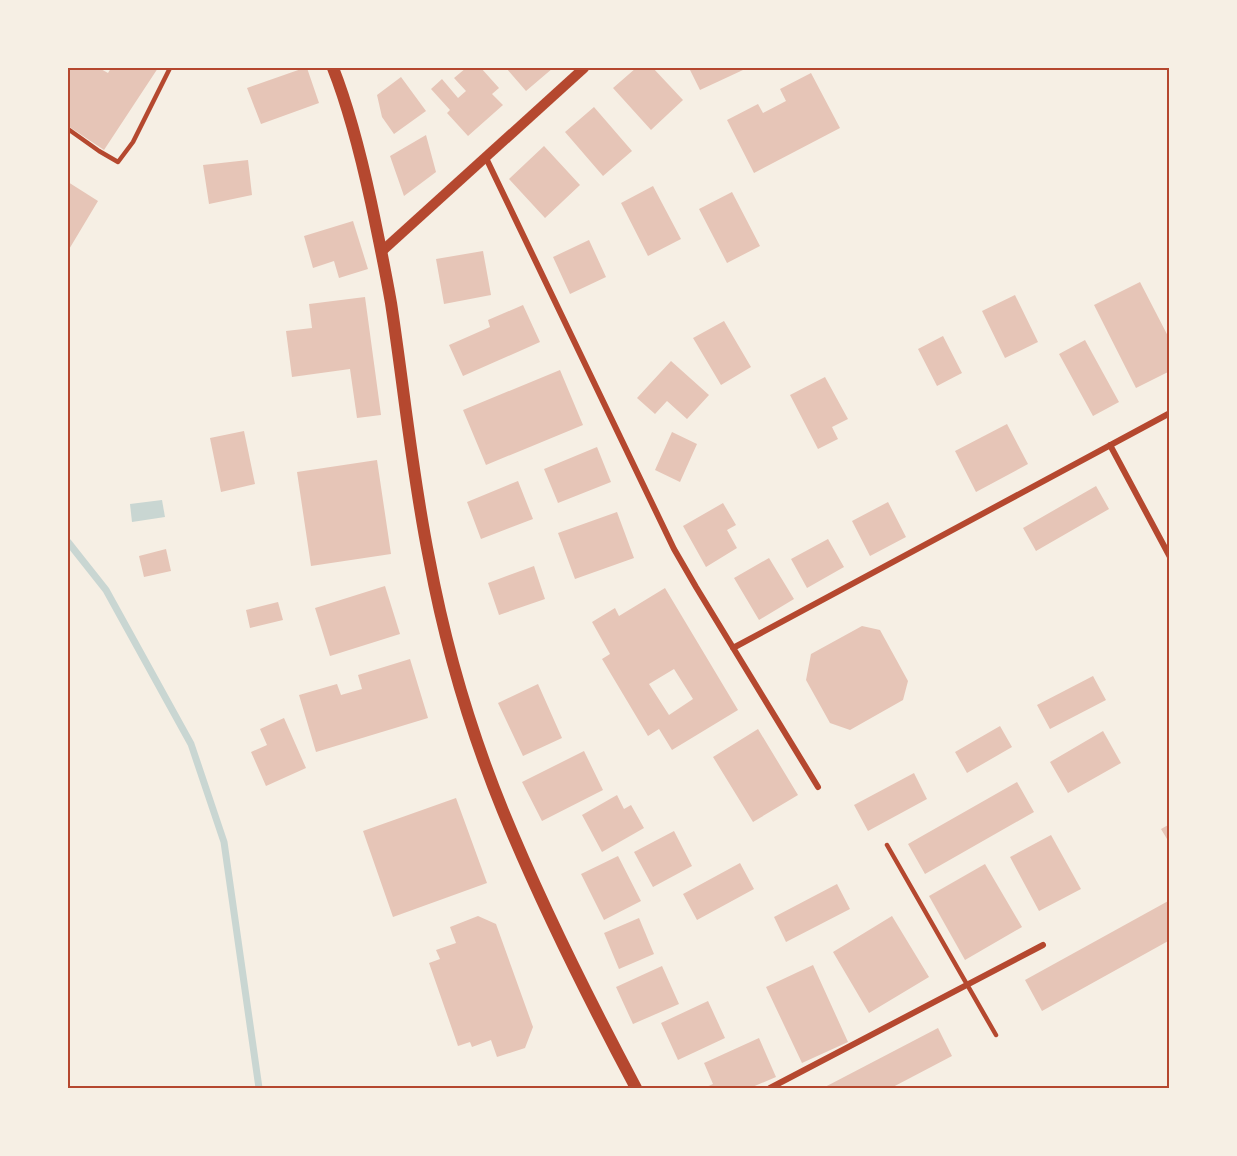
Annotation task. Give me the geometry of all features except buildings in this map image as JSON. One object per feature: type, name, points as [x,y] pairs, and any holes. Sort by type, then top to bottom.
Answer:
[{"type":"main road","points":[[333,68],[350,116],[381,252],[391,303],[415,482],[429,558],[445,634],[463,695],[502,809],[531,876],[590,1000],[636,1089]]},
{"type":"street","points":[[381,252],[584,68]]},
{"type":"street","points":[[486,158],[685,568],[818,787]]},
{"type":"street","points":[[733,648],[1170,413]]},
{"type":"street","points":[[1110,445],[1170,557]]},
{"type":"street","points":[[770,1089],[1043,945]]},
{"type":"lane","points":[[68,129],[118,162],[133,141],[170,68]]},
{"type":"lane","points":[[887,845],[996,1035]]},
{"type":"shaded area","points":[[162,500],[165,517],[132,522],[130,504]]},
{"type":"waterway","points":[[68,542],[106,590],[191,744],[224,842],[259,1088]]}]
